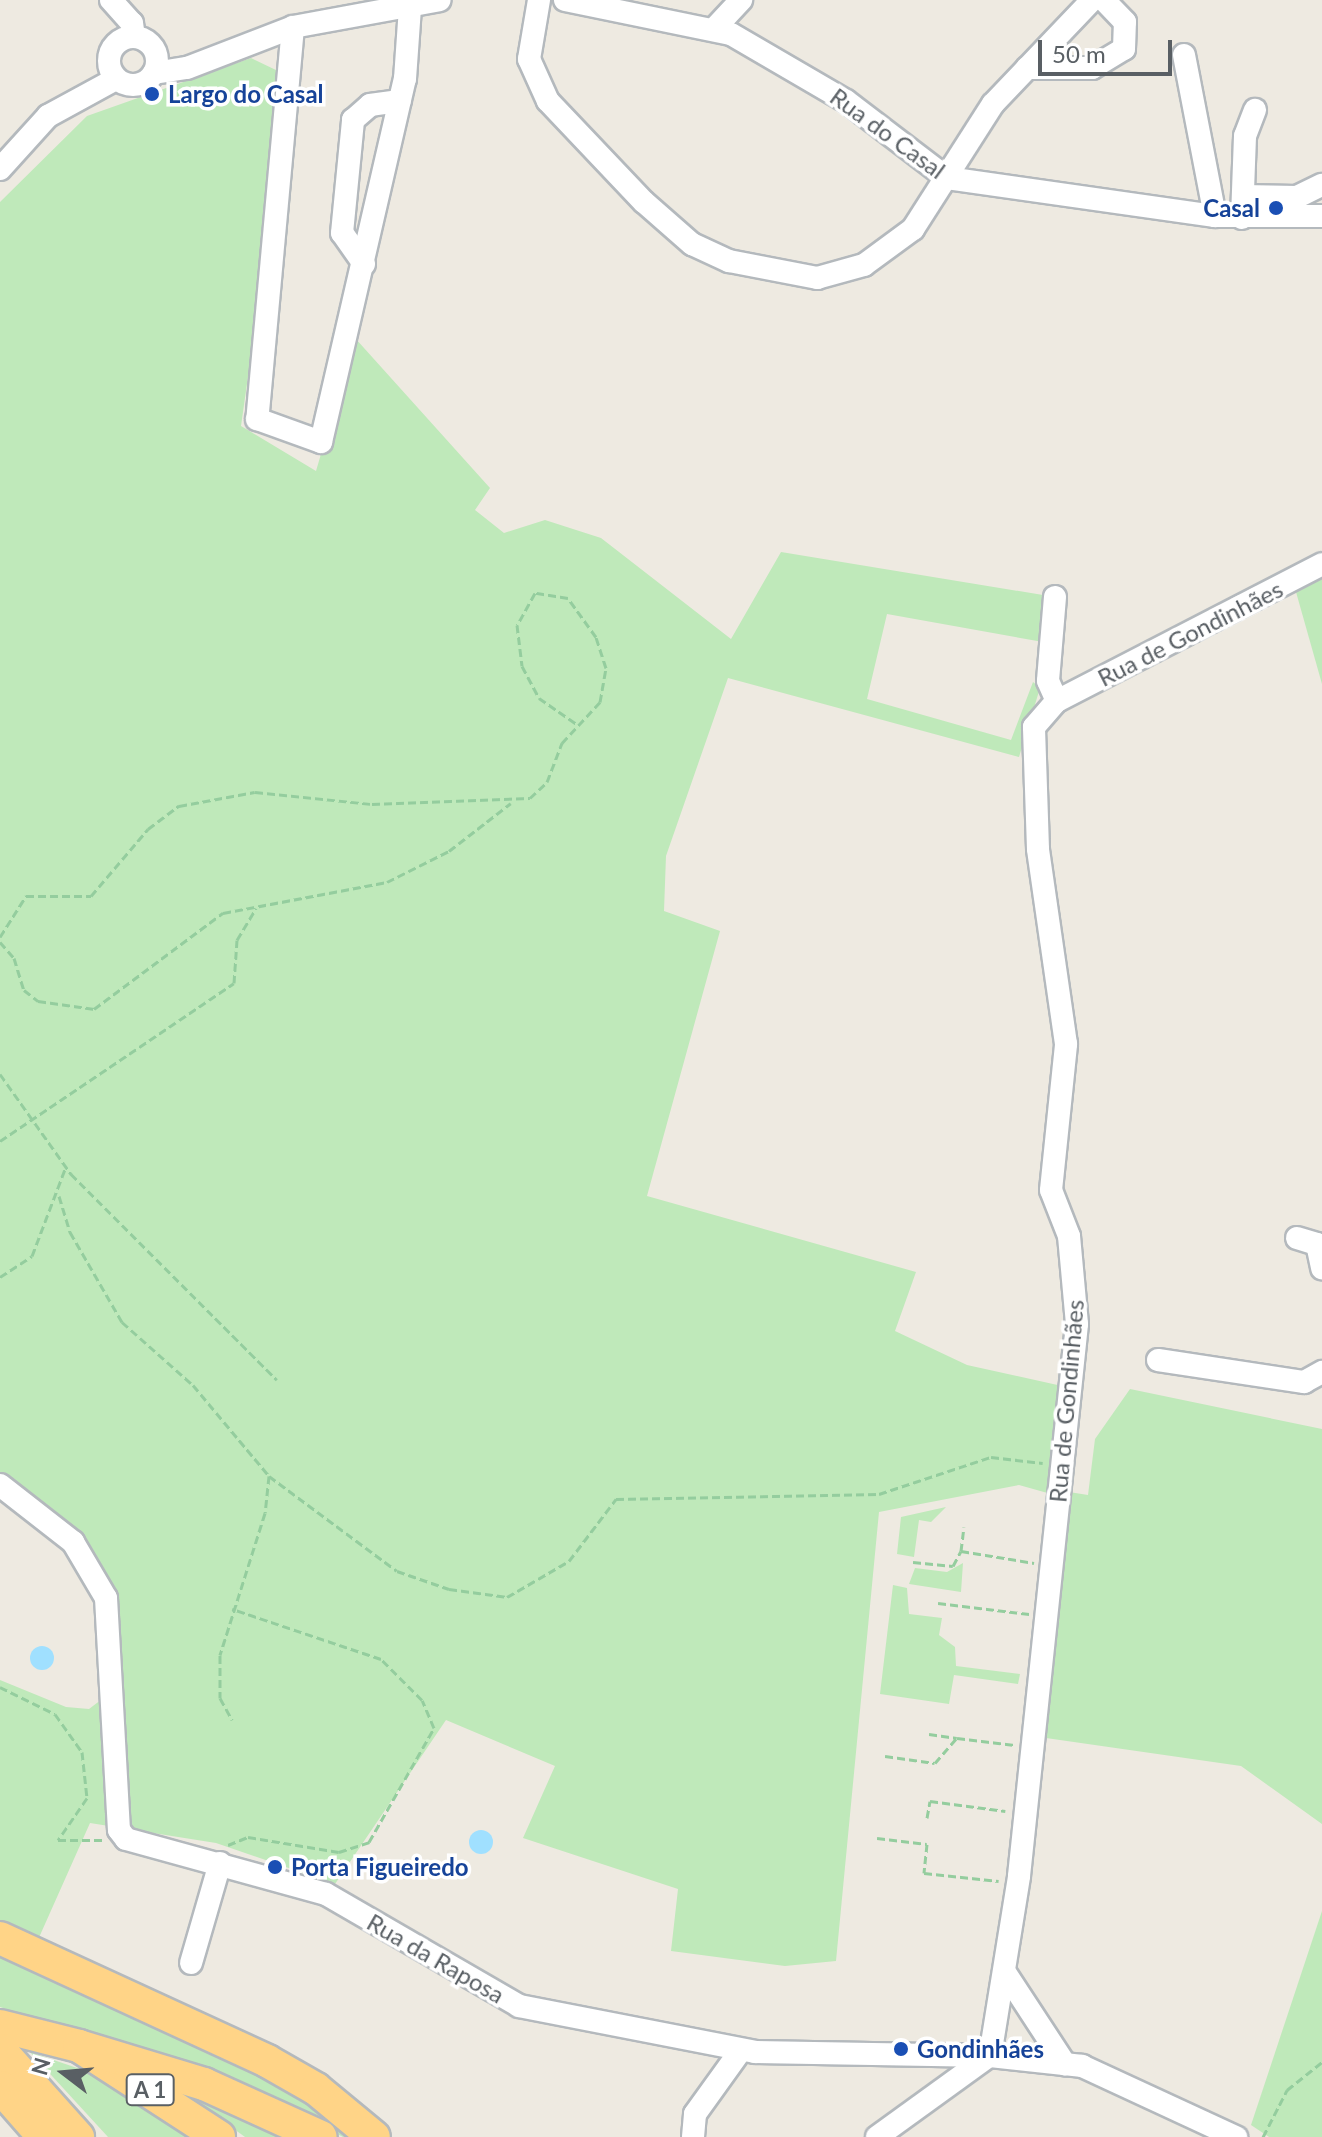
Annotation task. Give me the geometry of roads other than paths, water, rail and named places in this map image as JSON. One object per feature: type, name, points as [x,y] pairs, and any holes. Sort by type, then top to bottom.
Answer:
[{"type":"highway","points":[[0,1938],[267,2061],[316,2089],[374,2137]]},
{"type":"highway","name":"A 1","points":[[0,2026],[79,2046],[219,2137]]},
{"type":"highway","points":[[79,2046],[204,2084],[321,2137]]},
{"type":"highway","points":[[0,2050],[78,2137]]},
{"type":"highway","points":[[0,2087],[44,2137]]},
{"type":"street","points":[[111,0],[133,30],[155,52],[154,73]]},
{"type":"street","points":[[116,79],[112,50],[133,30],[138,0]]},
{"type":"street","points":[[0,169],[48,116],[116,79],[136,85],[154,73],[187,68],[293,27],[440,0]]},
{"type":"street","points":[[539,0],[529,59],[548,101],[644,202],[692,244],[729,261],[800,278],[864,265],[913,229],[947,178],[968,138],[1027,68],[1092,0]]},
{"type":"street","name":"Rua do Casal","points":[[565,0],[714,29],[846,101],[947,178],[1215,216],[1243,207],[1322,216]]},
{"type":"street","points":[[714,29],[741,0]]},
{"type":"street","points":[[1027,68],[1092,68],[1124,49],[1125,22],[1104,0]]},
{"type":"street","points":[[293,27],[257,419],[321,442],[400,101],[410,7]]},
{"type":"street","points":[[1184,55],[1215,216]]},
{"type":"street","points":[[364,264],[342,233],[353,120],[370,105],[400,101]]},
{"type":"street","points":[[1255,110],[1245,136],[1243,207],[1297,197],[1322,185]]},
{"type":"street","name":"Rua de Gondinhães","points":[[990,2056],[1006,1974],[1018,1884],[1077,1324],[1069,1236],[1050,1173],[1067,1086],[1066,1044],[1031,768],[1034,727],[1057,701],[1322,564]]},
{"type":"street","points":[[1055,597],[1048,681],[1057,701]]},
{"type":"street","points":[[1297,1238],[1317,1244],[1322,1268]]},
{"type":"street","points":[[1158,1360],[1304,1382],[1322,1372]]},
{"type":"street","name":"Rua da Raposa","points":[[0,1485],[73,1542],[106,1598],[123,1837],[326,1894],[519,2006],[741,2050],[990,2056],[1065,2064],[1138,2087],[1236,2137]]},
{"type":"street","points":[[191,1963],[220,1863]]},
{"type":"street","points":[[1006,1974],[1065,2064]]},
{"type":"street","points":[[693,2137],[695,2114],[741,2050]]},
{"type":"street","points":[[877,2137],[990,2056]]},
{"type":"water","points":[[42,1646],[50,1650],[54,1658],[50,1666],[42,1670],[34,1666],[30,1658],[34,1650]]},
{"type":"water","points":[[481,1830],[489,1834],[493,1842],[489,1850],[481,1854],[473,1850],[469,1842],[473,1834]]},
{"type":"place","name":"Largo do Casal","points":[[152,94]]},
{"type":"place","name":"Casal","points":[[1276,208]]},
{"type":"place","name":"Porta Figueiredo","points":[[275,1867]]},
{"type":"place","name":"Gondinhães","points":[[901,2049]]}]
